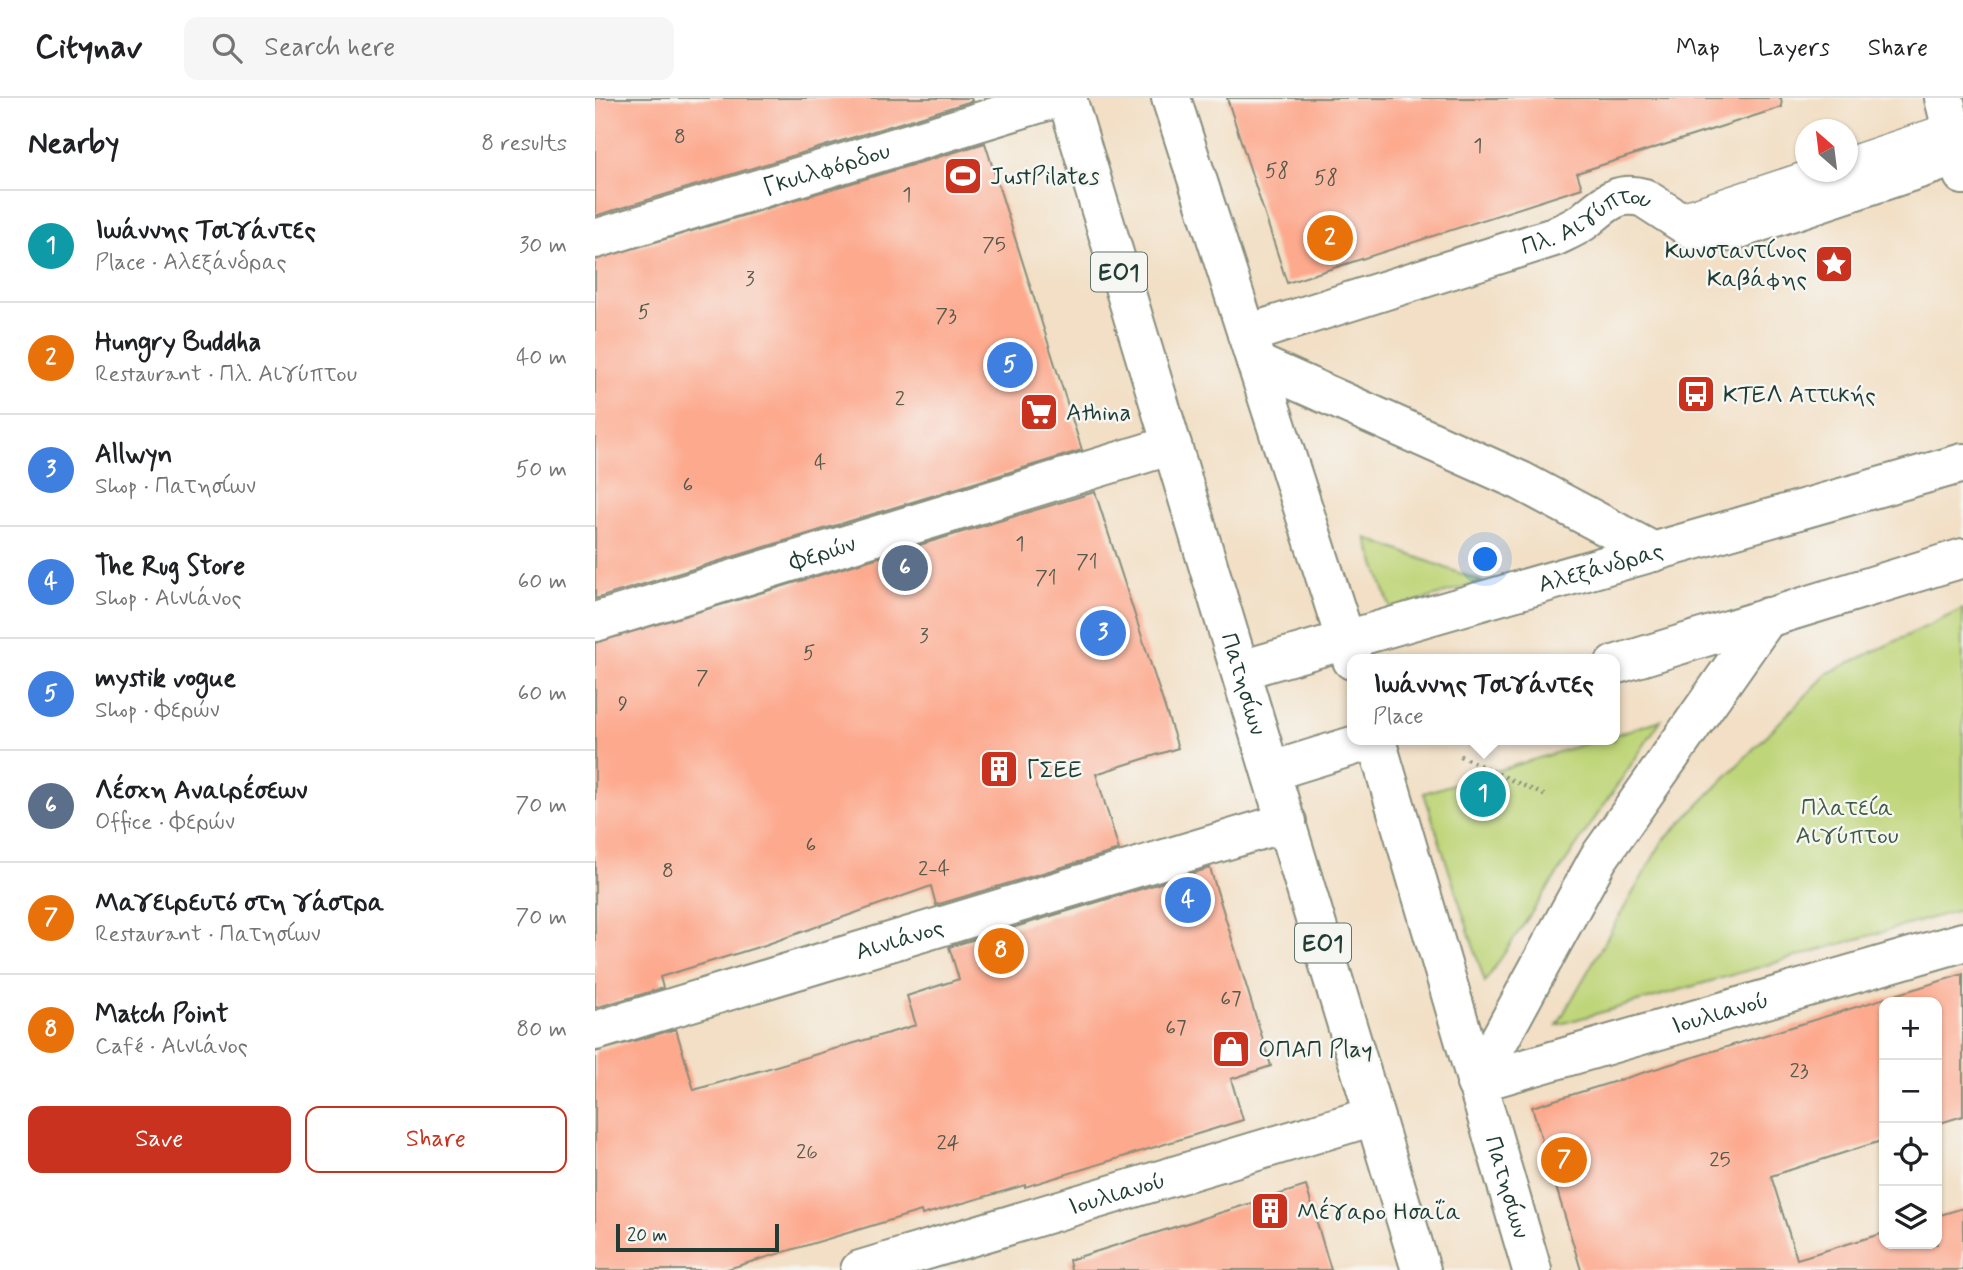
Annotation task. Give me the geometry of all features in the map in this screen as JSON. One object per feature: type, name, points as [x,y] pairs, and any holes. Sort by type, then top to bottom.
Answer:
[{"type":"main road","name":"Γκυιλφόρδου","points":[[595,239],[1057,98]]},
{"type":"main road","name":"Πατησίων","points":[[1067,98],[1421,1270]]},
{"type":"main road","points":[[1171,98],[1349,650]]},
{"type":"main road","name":"Πλ. Αιγύπτου","points":[[1252,349],[1554,237],[1582,222],[1616,196],[1635,195],[1644,198],[1699,233],[1730,232],[1954,139]]},
{"type":"main road","points":[[1252,349],[1521,481],[1654,552]]},
{"type":"main road","name":"Φερών","points":[[595,622],[1172,445]]},
{"type":"main road","name":"Αλεξάνδρας","points":[[1241,670],[1349,650],[1654,552],[1963,463]]},
{"type":"main road","points":[[1620,663],[1963,558]]},
{"type":"main road","points":[[1476,1083],[1598,859],[1768,617]]},
{"type":"main road","points":[[1272,771],[1358,745]]},
{"type":"main road","name":"Πατησίων","points":[[1375,745],[1532,1270]]},
{"type":"main road","name":"Αινιάνος","points":[[595,1031],[1287,822]]},
{"type":"main road","name":"Ιουλιανού","points":[[1476,1083],[1963,942]]},
{"type":"main road","name":"Ιουλιανού","points":[[860,1270],[1374,1116]]},
{"type":"lane","points":[[1858,161],[1954,139]]},
{"type":"lane","points":[[1678,220],[1795,182]]},
{"type":"path","points":[[1460,756],[1548,797]]},
{"type":"green space","points":[[1366,538],[1483,582],[1391,609]]},
{"type":"green space","name":"Πλατεία Αιγύπτου","points":[[1963,609],[1963,909],[1557,1025],[1662,842],[1828,673]]},
{"type":"green space","points":[[1661,720],[1485,982],[1424,793],[1582,745],[1620,745],[1620,733]]},
{"type":"building","points":[[595,98],[971,98],[972,101],[595,216]]},
{"type":"building","points":[[1227,98],[1781,98],[1782,107],[1577,173],[1582,188],[1287,283]]},
{"type":"building","points":[[985,143],[1082,450],[595,599],[595,260]]},
{"type":"building","points":[[1095,492],[1178,748],[1096,774],[1119,850],[936,905],[931,886],[765,945],[660,977],[663,988],[595,1008],[595,643]]},
{"type":"building","points":[[1210,868],[1271,1066],[1231,1079],[1243,1120],[1025,1187],[922,1215],[921,1211],[724,1270],[595,1270],[595,1052],[676,1029],[694,1090],[916,1025],[907,996],[959,979],[949,947]]},
{"type":"building","points":[[1963,974],[1963,1116],[1942,1122],[1942,997],[1888,997]]},
{"type":"building","points":[[1879,1000],[1879,1142],[1771,1176],[1797,1259],[1879,1234],[1879,1249],[1942,1249],[1942,1214],[1963,1208],[1963,1270],[1581,1270],[1532,1107]]},
{"type":"building","name":"Μέγαρο Ησαΐα","points":[[1306,1186],[1331,1270],[1071,1270],[1069,1260]]},
{"type":"place","name":"JustPilates","points":[[963,176]]},
{"type":"place","name":"Hungry Buddha","points":[[1330,238]]},
{"type":"place","name":"Κωνσταντίνος Καβάφης","points":[[1834,264]]},
{"type":"place","name":"mystik vogue","points":[[1010,365]]},
{"type":"place","name":"ΚΤΕΛ Αττικής","points":[[1696,394]]},
{"type":"place","name":"Athina","points":[[1039,412]]},
{"type":"place","name":"Λέσχη Αναιρέσεων","points":[[905,568]]},
{"type":"place","name":"Allwyn","points":[[1103,633]]},
{"type":"place","name":"ΓΣΕΕ","points":[[999,769]]},
{"type":"place","name":"Ιωάννης Τσιγάντες","points":[[1483,794]]},
{"type":"place","name":"The Rug Store","points":[[1188,900]]},
{"type":"place","name":"Match Point","points":[[1001,951]]},
{"type":"place","name":"ΟΠΑΠ Play","points":[[1231,1049]]},
{"type":"place","name":"Μαγειρευτό στη γάστρα","points":[[1564,1160]]},
{"type":"place","name":"Μέγαρο Ησαΐα","points":[[1270,1211]]}]
